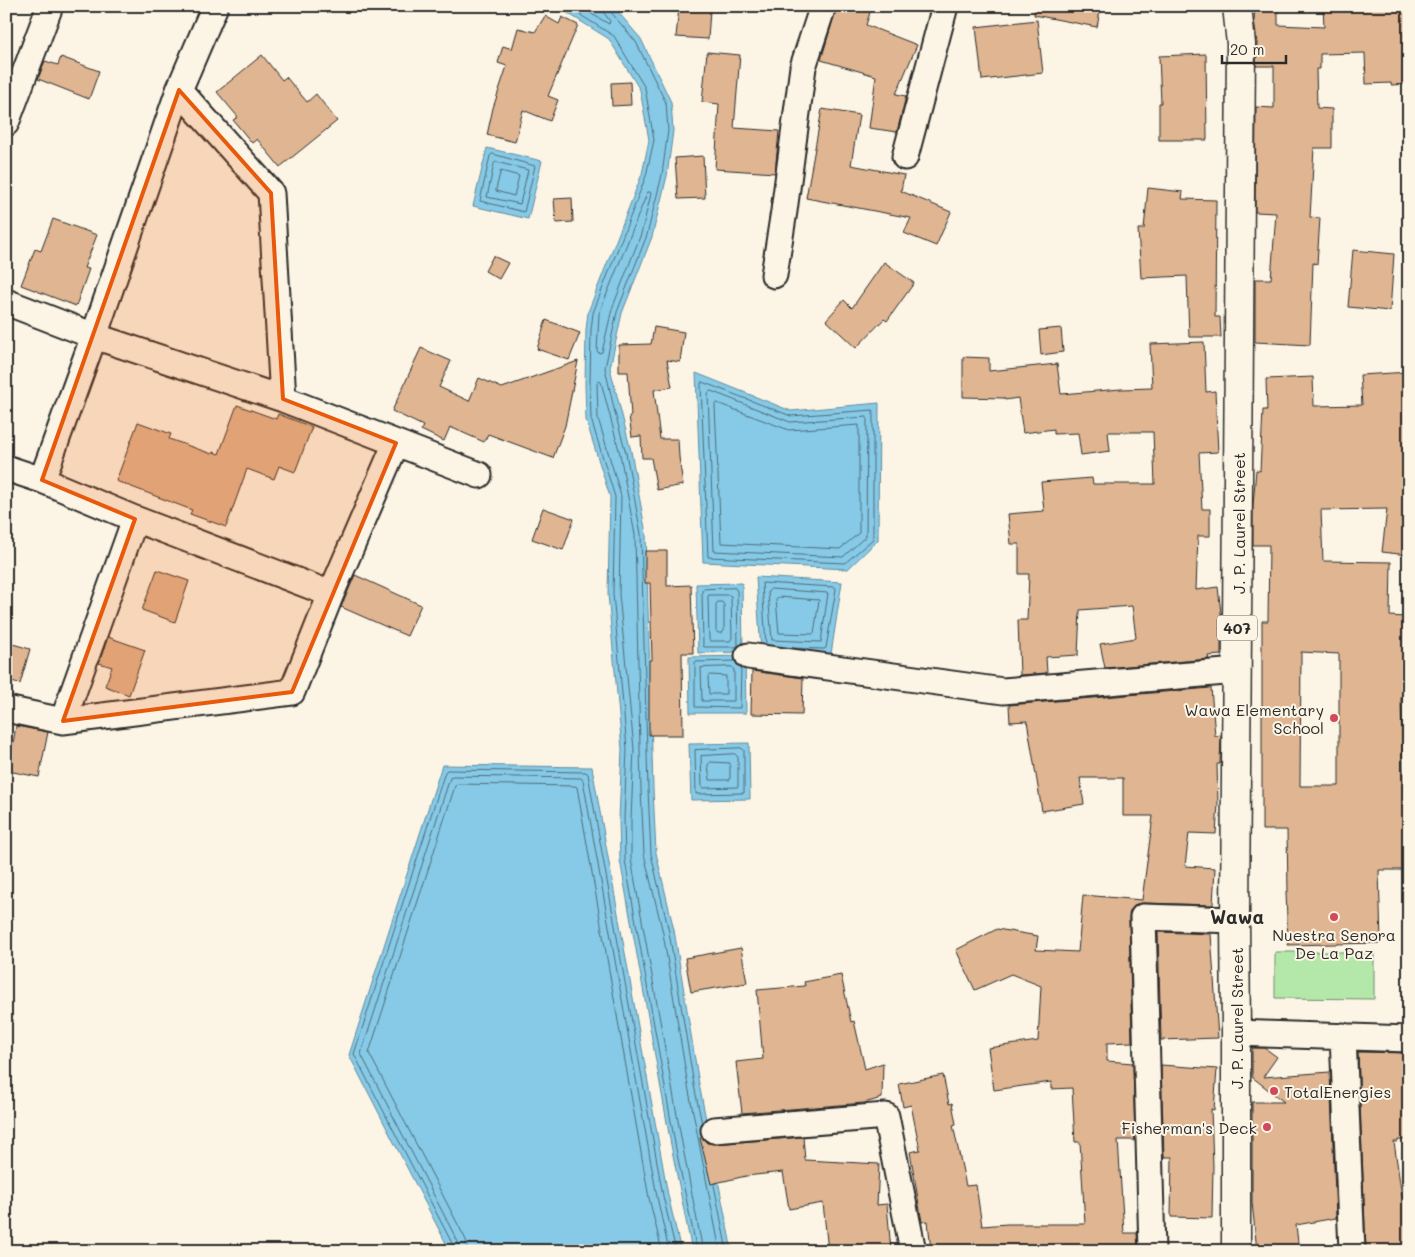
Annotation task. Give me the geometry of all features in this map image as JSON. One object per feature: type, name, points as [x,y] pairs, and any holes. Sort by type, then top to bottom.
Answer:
[{"type":"main road","name":"J. P. Laurel Street","points":[[1236,1251],[1235,920],[1241,44],[1237,6]]},
{"type":"street","points":[[6,123],[50,6]]},
{"type":"street","points":[[42,480],[179,90],[215,6]]},
{"type":"street","points":[[774,275],[803,67],[823,6]]},
{"type":"street","points":[[905,158],[945,6]]},
{"type":"street","points":[[179,90],[270,193],[283,399]]},
{"type":"street","points":[[6,302],[94,336],[283,399],[479,475]]},
{"type":"street","points":[[6,709],[63,722],[292,692],[331,594],[396,442]]},
{"type":"street","points":[[6,468],[42,480],[135,519],[331,594]]},
{"type":"street","points":[[63,722],[135,519]]},
{"type":"street","points":[[748,656],[1003,691],[1237,671]]},
{"type":"street","points":[[1152,1251],[1143,917],[1235,920]]},
{"type":"street","points":[[1236,1033],[1409,1039]]},
{"type":"street","points":[[1344,1036],[1352,1251]]},
{"type":"street","points":[[714,1130],[886,1116],[913,1251]]},
{"type":"highlighted area","points":[[179,90],[271,193],[283,399],[396,443],[292,692],[63,721],[135,519],[42,480]]},
{"type":"green space","points":[[1275,952],[1374,952],[1374,999],[1275,998]]},
{"type":"water","points":[[559,6],[613,6],[641,39],[671,102],[673,131],[667,176],[652,237],[622,313],[610,368],[631,451],[646,534],[656,853],[674,930],[699,1084],[732,1251],[692,1251],[620,860],[619,819],[622,749],[608,594],[610,497],[586,420],[586,330],[588,312],[642,174],[649,140],[640,90],[609,39]]},
{"type":"water","points":[[487,148],[542,161],[528,219],[473,206]]},
{"type":"water","points":[[696,373],[791,411],[879,403],[878,540],[848,569],[703,562]]},
{"type":"water","points":[[756,577],[842,582],[831,654],[761,652]]},
{"type":"water","points":[[742,583],[743,652],[698,653],[696,584]]},
{"type":"water","points":[[745,656],[746,713],[690,713],[689,657]]},
{"type":"water","points":[[749,743],[750,799],[691,800],[689,744]]},
{"type":"water","points":[[442,765],[592,767],[668,1195],[681,1251],[450,1251],[349,1055]]},
{"type":"building","points":[[837,6],[872,6],[866,25],[917,45],[896,94],[906,96],[897,132],[869,128],[876,76],[821,60]]},
{"type":"building","points":[[1035,6],[1101,6],[1097,27],[1034,15]]},
{"type":"building","points":[[1255,6],[1278,6],[1278,25],[1324,27],[1323,6],[1409,6],[1409,84],[1366,84],[1365,53],[1320,54],[1320,69],[1316,69],[1317,108],[1332,109],[1332,148],[1314,148],[1310,217],[1320,218],[1317,264],[1313,263],[1310,345],[1255,342],[1255,279],[1271,279],[1276,213],[1255,212],[1256,107],[1274,108],[1274,66],[1256,66]]},
{"type":"building","points":[[679,7],[710,10],[708,39],[676,37]]},
{"type":"building","points":[[545,16],[559,24],[562,17],[578,25],[548,96],[558,100],[550,121],[523,110],[515,142],[487,135],[493,108],[507,66],[498,63],[503,46],[512,49],[518,28],[535,32]]},
{"type":"building","points":[[1037,20],[1043,73],[982,80],[976,27]]},
{"type":"building","points":[[707,52],[740,55],[734,128],[779,131],[775,173],[715,169],[719,104],[702,102]]},
{"type":"building","points":[[1206,54],[1207,140],[1159,140],[1159,103],[1161,103],[1159,56]]},
{"type":"building","points":[[262,55],[282,80],[286,77],[307,102],[316,94],[337,121],[280,167],[257,139],[252,143],[233,120],[238,117],[217,92]]},
{"type":"building","points":[[61,57],[99,71],[89,99],[38,79],[45,61],[58,65]]},
{"type":"building","points":[[630,82],[631,105],[612,106],[611,83]]},
{"type":"building","points":[[822,109],[859,115],[851,165],[904,175],[901,191],[951,212],[936,246],[904,233],[911,218],[806,198]]},
{"type":"building","points":[[703,156],[705,198],[678,199],[675,158]]},
{"type":"building","points":[[1148,188],[1183,192],[1182,199],[1216,200],[1215,317],[1220,317],[1221,337],[1189,337],[1187,276],[1141,278],[1138,229],[1144,229]]},
{"type":"building","points":[[572,198],[573,222],[556,223],[554,199]]},
{"type":"building","points":[[53,219],[97,235],[84,268],[89,269],[76,306],[21,285],[35,249],[41,251]]},
{"type":"building","points":[[1353,250],[1394,254],[1390,311],[1348,307]]},
{"type":"building","points":[[493,256],[508,263],[499,279],[485,271]]},
{"type":"building","points":[[884,262],[914,283],[887,321],[884,319],[856,348],[826,320],[844,300],[852,308]]},
{"type":"building","points":[[546,320],[580,333],[569,360],[537,349]]},
{"type":"building","points":[[654,327],[684,332],[680,362],[667,360],[672,387],[654,390],[660,439],[678,439],[683,485],[657,490],[651,458],[642,458],[641,436],[632,437],[629,416],[631,416],[628,372],[619,372],[619,345],[651,344]]},
{"type":"building","points":[[1061,328],[1063,352],[1041,355],[1039,330]]},
{"type":"building","points":[[1204,342],[1206,392],[1215,391],[1218,452],[1199,453],[1202,509],[1210,509],[1210,536],[1198,536],[1196,590],[1218,587],[1221,613],[1221,655],[1208,656],[1209,659],[1105,668],[1100,644],[1136,638],[1132,606],[1080,610],[1078,655],[1046,657],[1047,673],[1020,675],[1018,620],[1027,620],[1029,574],[1019,574],[1019,544],[1011,544],[1008,514],[1044,511],[1041,482],[1092,478],[1093,484],[1155,484],[1153,432],[1108,432],[1110,451],[1081,455],[1078,433],[1054,434],[1054,429],[1023,433],[1018,398],[1005,400],[1004,398],[963,397],[963,357],[989,358],[989,371],[1057,364],[1061,394],[1152,388],[1150,344]]},
{"type":"building","points":[[421,348],[451,361],[439,387],[469,401],[479,378],[502,388],[578,361],[565,426],[553,458],[488,434],[484,442],[450,427],[444,441],[421,430],[423,426],[392,411]]},
{"type":"building","points":[[1409,372],[1409,446],[1403,446],[1405,513],[1409,514],[1408,555],[1382,552],[1387,509],[1321,510],[1323,561],[1391,562],[1390,616],[1404,617],[1404,622],[1409,622],[1409,698],[1401,698],[1405,832],[1409,832],[1409,870],[1379,870],[1381,943],[1288,945],[1286,892],[1288,892],[1287,830],[1262,830],[1262,621],[1268,621],[1269,545],[1253,545],[1253,505],[1256,470],[1260,471],[1263,410],[1267,410],[1266,379],[1313,377],[1314,406],[1362,405],[1360,375]],"holes":[[[1301,652],[1339,654],[1339,786],[1300,786]]]},
{"type":"building","points":[[237,405],[276,419],[278,414],[312,427],[295,472],[279,466],[274,479],[247,469],[226,527],[190,514],[192,510],[116,481],[138,422],[171,434],[169,439],[212,454],[213,452],[219,454]]},
{"type":"building","points":[[543,508],[574,519],[563,550],[532,539]]},
{"type":"building","points":[[645,551],[667,551],[667,586],[691,585],[693,653],[682,653],[683,735],[649,735],[649,660],[652,660],[650,583],[645,583]]},
{"type":"building","points":[[157,570],[189,581],[175,622],[142,610]]},
{"type":"building","points":[[355,575],[421,605],[407,636],[341,607]]},
{"type":"building","points":[[108,637],[145,650],[129,695],[105,686],[112,667],[99,663]]},
{"type":"building","points":[[6,642],[30,649],[20,684],[6,681]]},
{"type":"building","points":[[752,671],[803,678],[802,715],[751,714]]},
{"type":"building","points":[[1211,688],[1215,736],[1221,735],[1220,764],[1217,764],[1218,804],[1216,834],[1189,833],[1185,866],[1215,868],[1213,905],[1143,903],[1136,904],[1131,910],[1129,917],[1132,1042],[1107,1043],[1107,1061],[1133,1063],[1135,1140],[1118,1140],[1124,1233],[1137,1233],[1138,1251],[931,1251],[928,1221],[922,1222],[910,1152],[920,1150],[911,1105],[903,1107],[899,1084],[943,1075],[949,1104],[952,1103],[956,1124],[953,1125],[966,1186],[976,1185],[982,1226],[1007,1224],[1085,1224],[1080,1142],[1075,1142],[1072,1088],[1051,1089],[1051,1082],[994,1090],[988,1048],[1038,1041],[1041,986],[1011,974],[975,990],[956,950],[997,929],[1038,936],[1036,950],[1078,952],[1083,895],[1142,900],[1153,816],[1123,816],[1123,778],[1080,778],[1084,804],[1042,811],[1027,721],[1010,722],[1009,705]]},
{"type":"building","points":[[16,726],[48,732],[39,777],[8,771]]},
{"type":"building","points":[[1158,932],[1211,934],[1218,1038],[1161,1040]]},
{"type":"building","points":[[741,948],[747,983],[691,992],[685,958]]},
{"type":"building","points":[[841,975],[851,1022],[854,1021],[865,1069],[883,1063],[882,1098],[864,1103],[742,1113],[736,1062],[763,1059],[757,990],[805,986],[804,982]]},
{"type":"building","points":[[1253,1048],[1265,1048],[1277,1057],[1263,1077],[1330,1072],[1336,1218],[1296,1225],[1299,1251],[1257,1251],[1252,1202],[1252,1102],[1284,1102],[1252,1077]]},
{"type":"building","points":[[1358,1052],[1409,1053],[1409,1140],[1394,1142],[1402,1197],[1409,1196],[1409,1251],[1366,1251]]},
{"type":"building","points":[[1161,1065],[1217,1069],[1214,1110],[1211,1109],[1212,1218],[1171,1217],[1172,1157],[1164,1157]]},
{"type":"building","points":[[702,1137],[707,1143],[715,1144],[803,1137],[805,1160],[879,1164],[877,1205],[887,1204],[891,1251],[828,1251],[823,1203],[789,1209],[783,1172],[746,1176],[711,1184],[700,1138]]},
{"type":"place","name":"Wawa Elementary School","points":[[1334,718]]},
{"type":"place","name":"Nuestra Senora De La Paz","points":[[1334,917]]},
{"type":"place","name":"TotalEnergies","points":[[1274,1091]]},
{"type":"place","name":"Fisherman's Deck","points":[[1267,1127]]},
{"type":"district","name":"Wawa","points":[[1237,916]]}]
